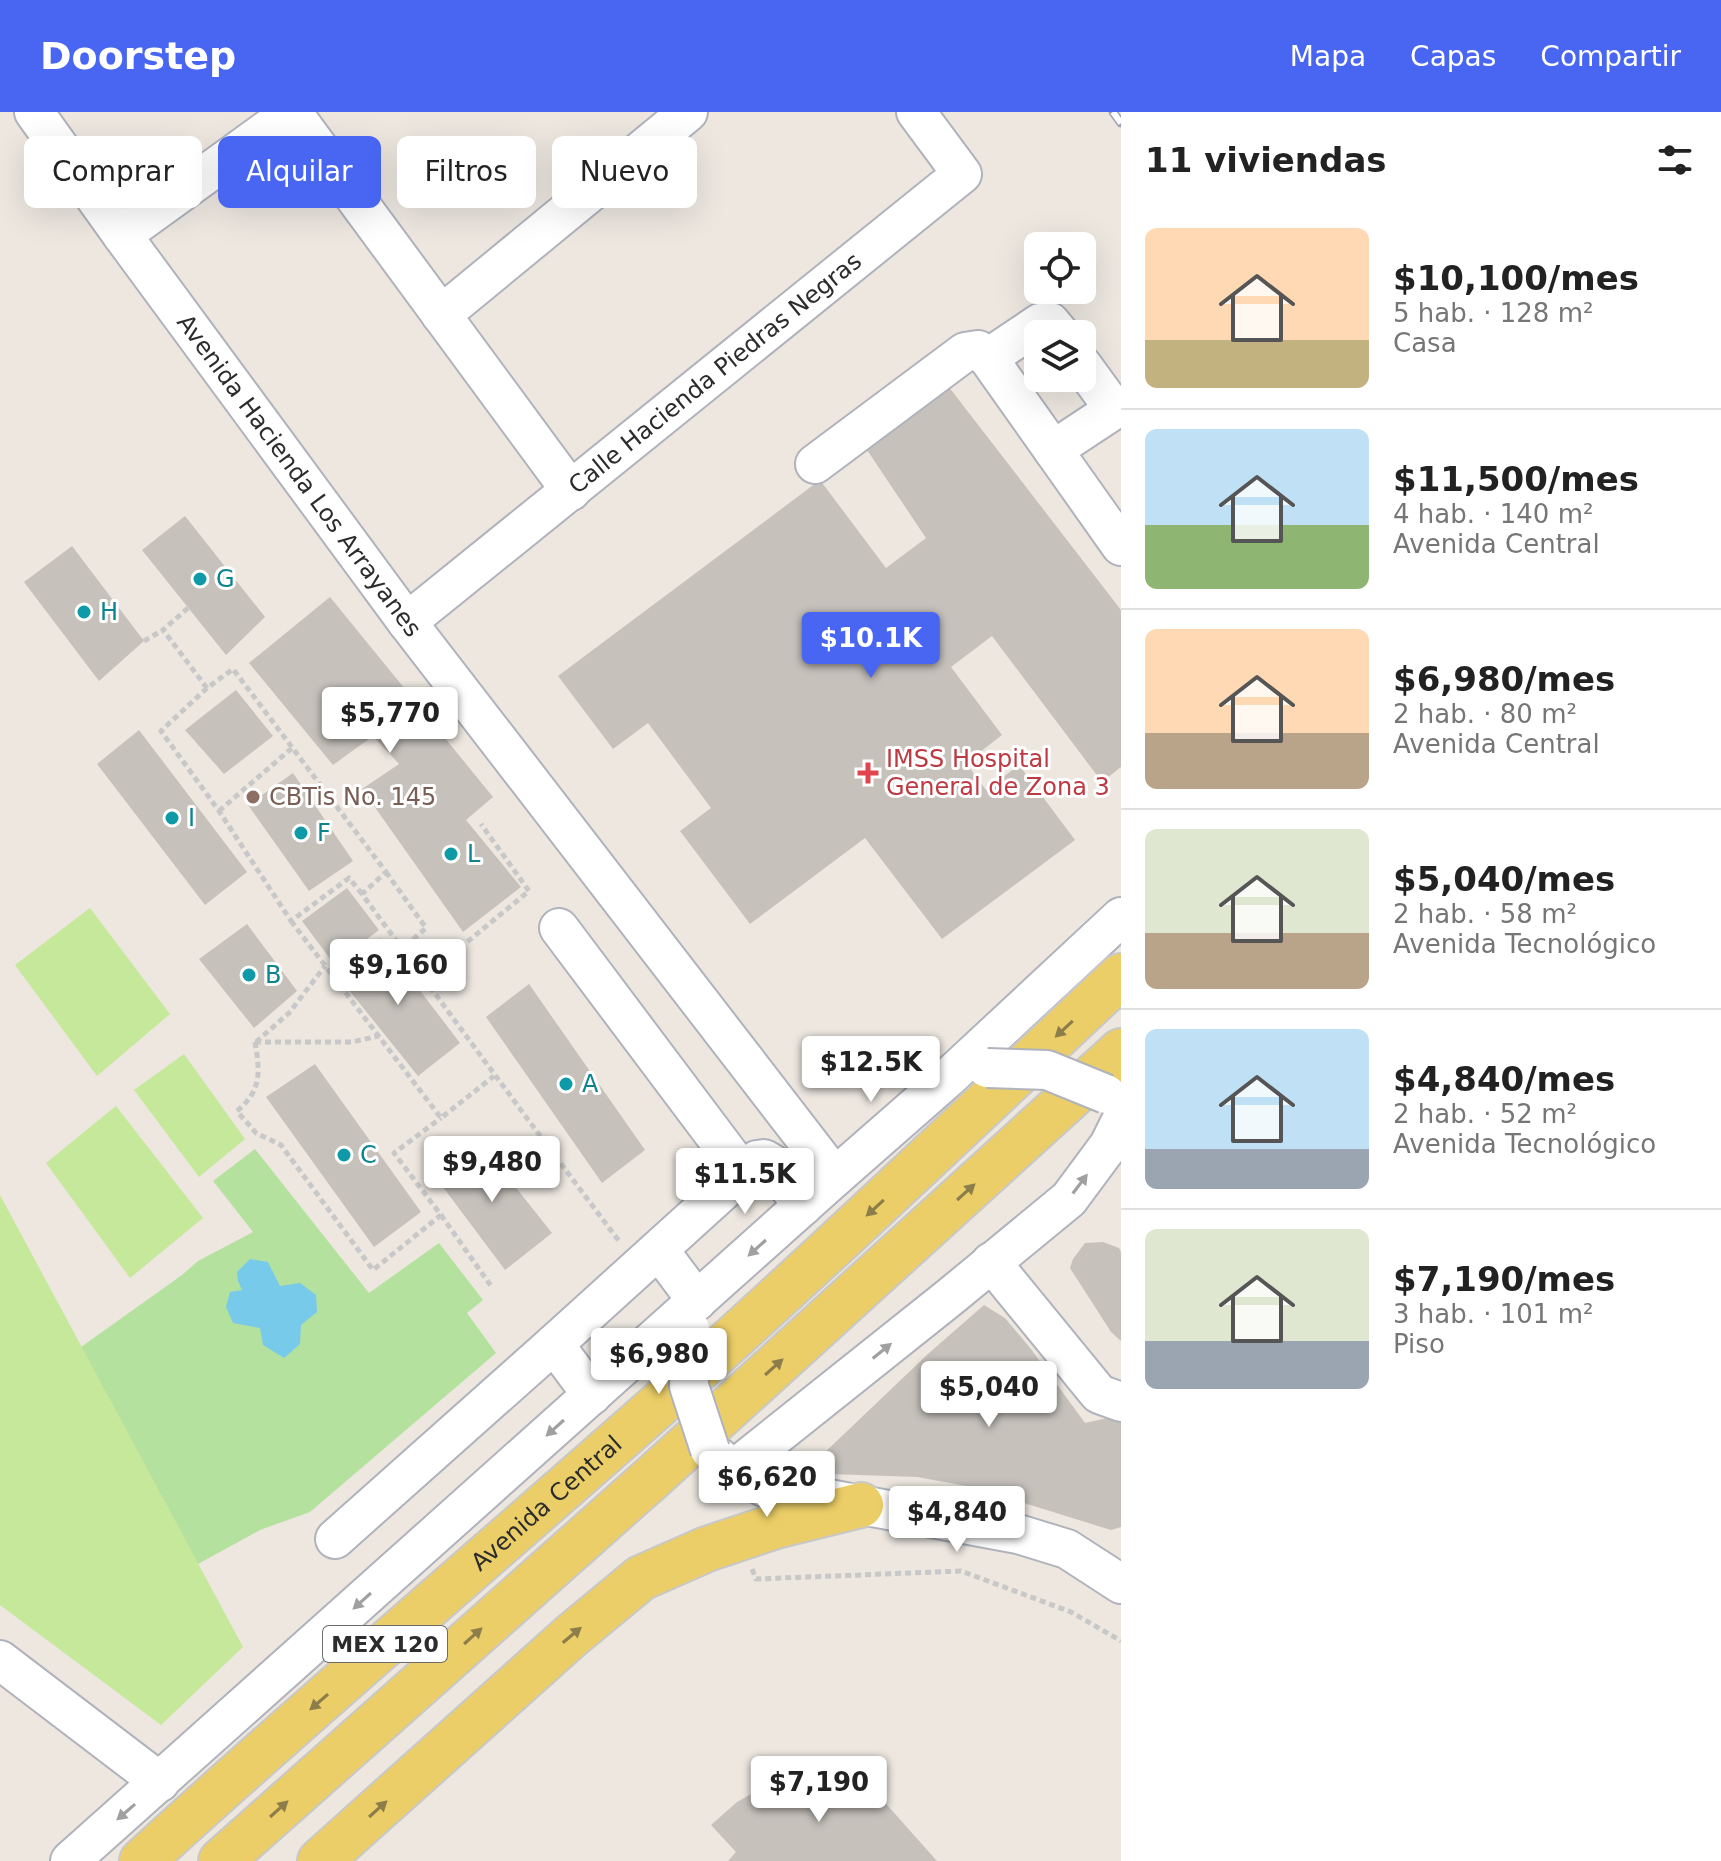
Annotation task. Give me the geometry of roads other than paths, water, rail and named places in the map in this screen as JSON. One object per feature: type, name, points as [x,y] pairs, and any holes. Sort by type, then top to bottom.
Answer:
[{"type":"main road","name":"Avenida Central","points":[[142,1861],[254,1758],[631,1430],[803,1274],[1121,976]]},
{"type":"main road","name":"Avenida Central","points":[[221,1861],[642,1486],[1121,1051]]},
{"type":"main road","points":[[320,1861],[571,1636],[641,1578],[739,1538],[861,1505]]},
{"type":"street","name":"Avenida Hacienda Los Arrayanes","points":[[34,112],[407,622],[835,1177]]},
{"type":"street","points":[[122,235],[292,112],[571,491]]},
{"type":"street","points":[[441,315],[688,112]]},
{"type":"street","name":"Calle Hacienda Piedras Negras","points":[[407,622],[962,174],[916,112]]},
{"type":"street","points":[[988,358],[1024,334]]},
{"type":"street","points":[[815,464],[965,352],[978,350],[988,358],[1121,546]]},
{"type":"street","points":[[1053,450],[1117,407],[1096,382]]},
{"type":"street","points":[[70,1861],[592,1395],[694,1315],[803,1206],[948,1078],[1121,917]]},
{"type":"street","points":[[559,928],[743,1173]]},
{"type":"street","points":[[722,1460],[991,1262],[1069,1199],[1109,1145],[1116,1108],[1047,1070],[987,1068],[948,1078]]},
{"type":"street","points":[[335,1539],[757,1160],[764,1159],[771,1163],[803,1206]]},
{"type":"street","points":[[659,1250],[694,1315],[689,1386],[722,1460],[764,1487],[1018,1534],[1094,1554],[1121,1552]]},
{"type":"street","points":[[991,1262],[1099,1394],[1121,1402]]},
{"type":"street","points":[[554,1344],[592,1395]]},
{"type":"street","points":[[1067,1549],[1121,1584]]},
{"type":"street","points":[[0,1660],[160,1782]]},
{"type":"water","points":[[250,1259],[268,1262],[280,1286],[300,1283],[316,1295],[317,1312],[301,1325],[300,1344],[284,1358],[263,1345],[260,1328],[233,1323],[226,1307],[230,1292],[242,1290],[237,1272]]},
{"type":"railway","points":[[1113,112],[1121,123]]},
{"type":"place","name":"G","points":[[200,579]]},
{"type":"place","name":"H","points":[[84,612]]},
{"type":"place","name":"IMSS Hospital General de Zona 3","points":[[868,773]]},
{"type":"place","name":"CBTis No. 145","points":[[253,797]]},
{"type":"place","name":"I","points":[[172,818]]},
{"type":"place","name":"F","points":[[301,833]]},
{"type":"place","name":"L","points":[[451,854]]},
{"type":"place","name":"B","points":[[249,975]]},
{"type":"place","name":"A","points":[[566,1084]]},
{"type":"place","name":"C","points":[[344,1155]]}]
